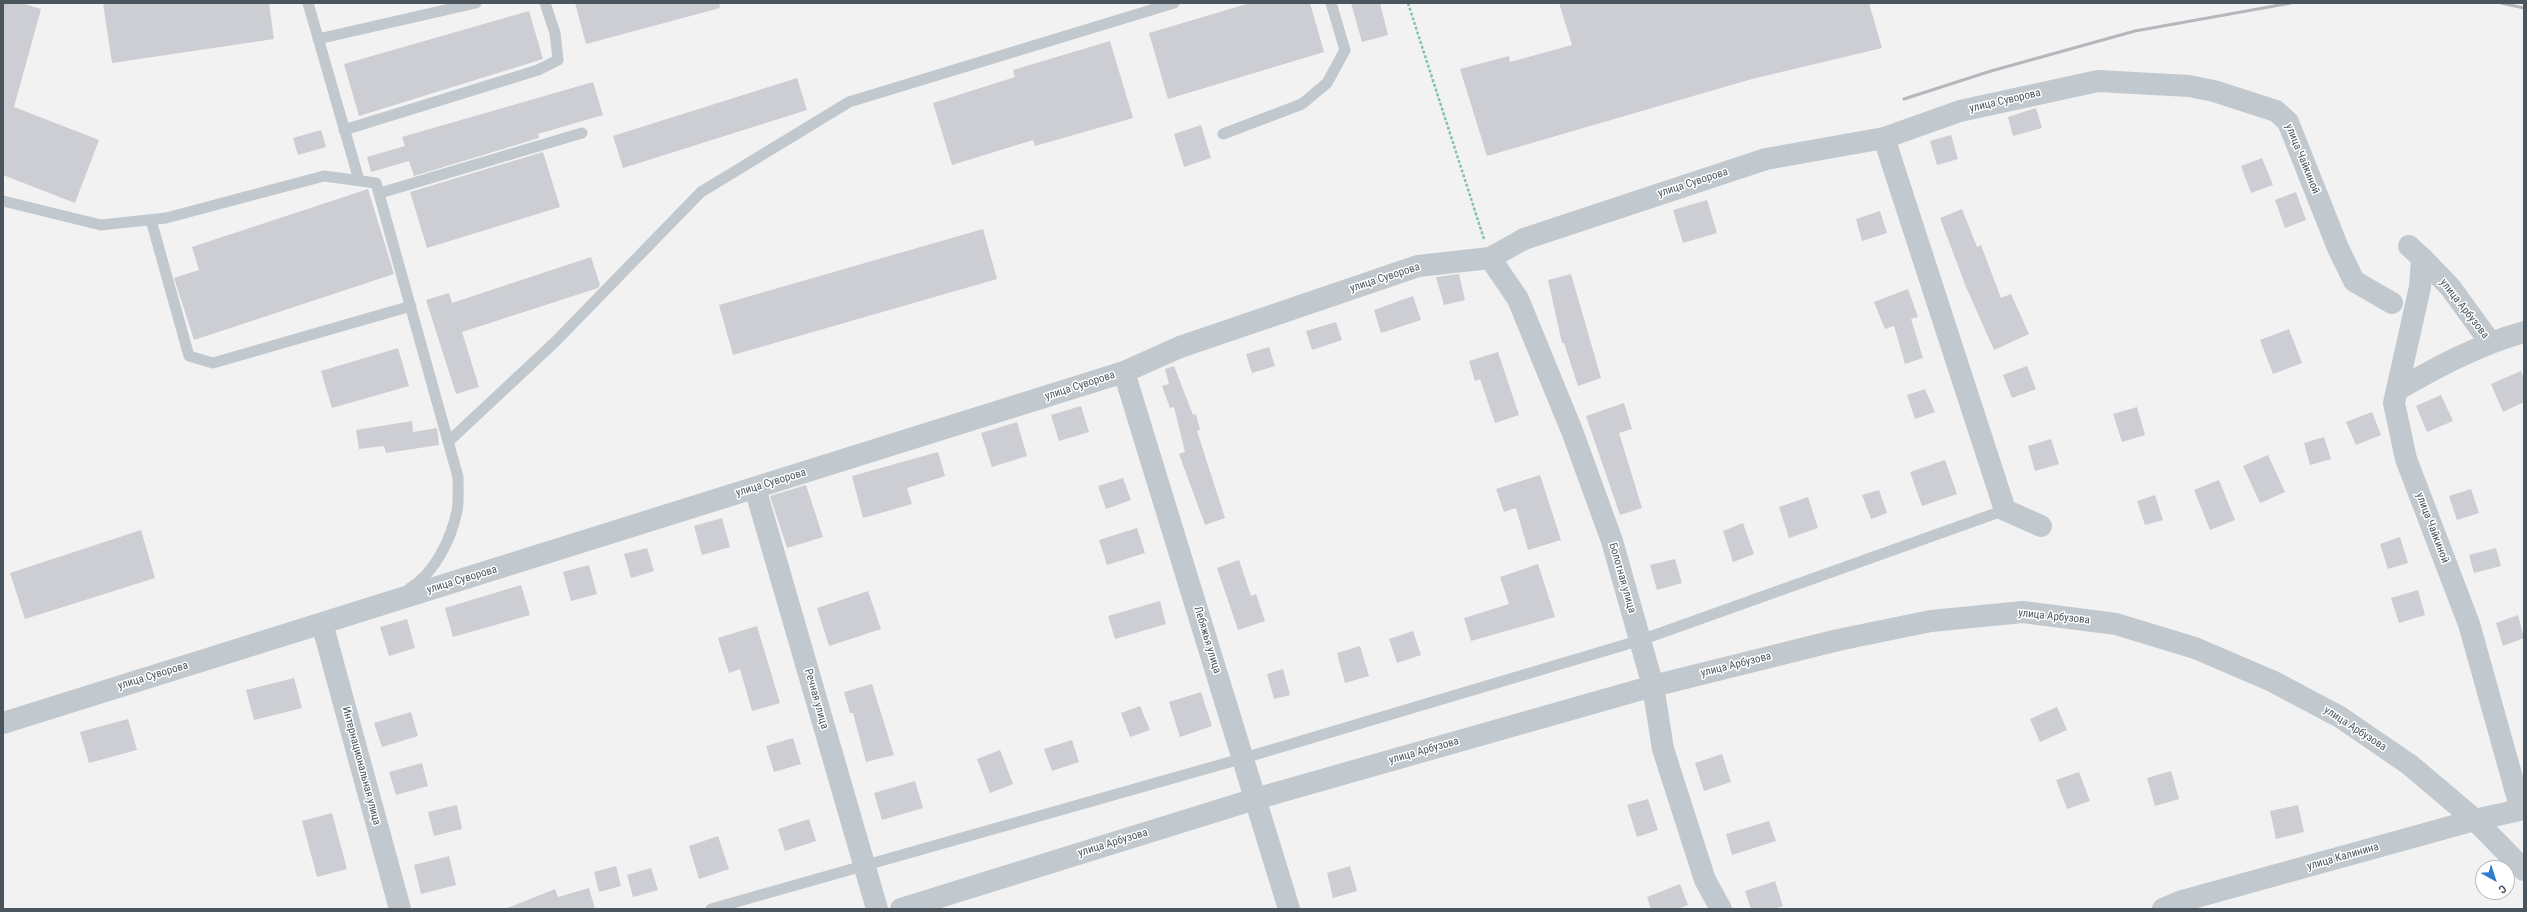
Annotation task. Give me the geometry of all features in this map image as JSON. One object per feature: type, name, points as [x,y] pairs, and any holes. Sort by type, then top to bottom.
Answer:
[{"type":"street","name":"улица Суворова","points":[[3,723],[1124,372],[1180,347],[1418,266],[1490,258],[1524,239],[1766,159],[1884,138],[1960,111],[2098,81],[2160,85]]},
{"type":"street","name":"улица Чайкиной","points":[[2160,85],[2189,86],[2254,102],[2276,111],[2288,122],[2338,248],[2354,281],[2392,303]]},
{"type":"street","points":[[1884,138],[2005,510],[2041,526]]},
{"type":"street","name":"улица Чайкиной","points":[[2415,252],[2420,287],[2394,403],[2406,459],[2468,624],[2522,809]]},
{"type":"street","name":"улица Арбузова","points":[[2415,252],[2450,287],[2490,342]]},
{"type":"street","name":"Болотная улица","points":[[1490,258],[1518,299],[1572,431],[1612,541],[1652,686],[1663,749],[1688,833],[1704,880],[1721,909]]},
{"type":"street","name":"улица Арбузова","points":[[2397,390],[2449,361],[2490,342],[2524,332]]},
{"type":"street","name":"Лебяжья улица","points":[[1124,372],[1244,758],[1255,800],[1289,909]]},
{"type":"street","name":"Речная улица","points":[[755,488],[877,909]]},
{"type":"street","name":"улица Арбузова","points":[[901,909],[1255,800],[1652,686],[1838,640],[1931,621],[2023,612],[2116,624],[2194,648],[2272,681],[2340,717],[2410,765],[2474,820],[2524,870]]},
{"type":"street","name":"Интернациональная улица","points":[[322,624],[400,909]]},
{"type":"street","name":"улица Калинина","points":[[2163,909],[2182,901],[2474,820],[2522,809]]},
{"type":"lane","points":[[308,3],[359,180]]},
{"type":"lane","points":[[318,39],[476,3]]},
{"type":"lane","points":[[344,130],[538,70],[558,60],[555,33],[545,3]]},
{"type":"lane","points":[[448,442],[555,342],[701,192],[842,106],[849,102],[1174,3]]},
{"type":"lane","points":[[1223,134],[1302,104],[1327,83],[1345,50],[1331,3]]},
{"type":"lane","points":[[380,193],[582,133]]},
{"type":"lane","points":[[3,201],[101,225],[166,218],[324,176],[376,183],[412,306],[458,477],[457,510],[447,543],[422,580],[378,606]]},
{"type":"lane","points":[[151,220],[189,356],[195,358],[213,363],[412,306]]},
{"type":"lane","points":[[711,909],[865,864],[1244,758],[1640,640],[2005,510]]},
{"type":"path","points":[[1408,3],[1490,258]]},
{"type":"building","points":[[3,3],[21,3],[41,9],[14,107],[99,140],[75,203],[3,175]]},
{"type":"building","points":[[103,3],[269,3],[274,39],[112,63]]},
{"type":"building","points":[[575,3],[719,3],[720,8],[586,44]]},
{"type":"building","points":[[1250,3],[1310,3],[1324,52],[1168,99],[1149,33]]},
{"type":"building","points":[[1351,3],[1380,3],[1388,35],[1362,42]]},
{"type":"building","points":[[1559,3],[1869,3],[1882,48],[1752,79],[1487,156],[1460,69],[1509,56],[1510,62],[1572,45]]},
{"type":"building","points":[[529,11],[543,59],[359,116],[344,64]]},
{"type":"building","points":[[1110,41],[1133,118],[1035,146],[1033,140],[952,165],[933,103],[1015,77],[1013,70]]},
{"type":"building","points":[[797,78],[807,110],[623,168],[613,136]]},
{"type":"building","points":[[593,82],[603,115],[538,134],[539,138],[414,176],[409,161],[371,172],[367,157],[405,146],[402,137]]},
{"type":"building","points":[[2036,108],[2042,128],[2013,136],[2008,117]]},
{"type":"building","points":[[1201,125],[1211,158],[1184,167],[1174,134]]},
{"type":"building","points":[[321,130],[326,147],[298,155],[293,138]]},
{"type":"building","points":[[1951,135],[1958,159],[1937,165],[1930,141]]},
{"type":"building","points":[[543,152],[560,207],[427,248],[410,192]]},
{"type":"building","points":[[2262,158],[2273,185],[2251,193],[2241,166]]},
{"type":"building","points":[[368,189],[394,274],[194,340],[174,278],[199,270],[192,247]]},
{"type":"building","points":[[2296,192],[2306,220],[2285,228],[2275,200]]},
{"type":"building","points":[[1707,200],[1717,233],[1683,243],[1673,210]]},
{"type":"building","points":[[1962,209],[1977,247],[1981,245],[2001,298],[2011,294],[2029,334],[1994,350],[1966,287],[1940,218]]},
{"type":"building","points":[[1880,211],[1887,233],[1862,241],[1856,219]]},
{"type":"building","points":[[983,229],[997,279],[733,355],[719,305]]},
{"type":"building","points":[[591,257],[600,285],[598,288],[462,332],[479,387],[456,394],[426,300],[449,293],[452,303]]},
{"type":"building","points":[[1459,274],[1465,300],[1444,305],[1436,277]]},
{"type":"building","points":[[1571,274],[1601,378],[1578,386],[1564,343],[1562,343],[1548,280]]},
{"type":"building","points":[[1908,289],[1918,317],[1911,319],[1923,358],[1905,364],[1894,326],[1885,329],[1874,302]]},
{"type":"building","points":[[1413,296],[1421,320],[1381,333],[1374,310]]},
{"type":"building","points":[[1336,322],[1342,340],[1312,350],[1306,331]]},
{"type":"building","points":[[2289,329],[2302,363],[2273,374],[2260,340]]},
{"type":"building","points":[[1269,347],[1275,366],[1252,373],[1246,354]]},
{"type":"building","points":[[398,348],[409,386],[332,408],[321,371]]},
{"type":"building","points":[[1498,352],[1519,415],[1495,423],[1480,379],[1475,381],[1469,361]]},
{"type":"building","points":[[1174,366],[1193,415],[1196,414],[1200,430],[1197,431],[1225,518],[1205,525],[1179,454],[1185,452],[1174,407],[1170,408],[1162,386],[1169,384],[1165,369]]},
{"type":"building","points":[[2027,366],[2036,389],[2012,398],[2003,375]]},
{"type":"building","points":[[2521,371],[2524,379],[2524,402],[2503,412],[2491,384]]},
{"type":"building","points":[[1925,389],[1935,412],[1915,419],[1907,395]]},
{"type":"building","points":[[2441,395],[2453,421],[2427,432],[2416,406]]},
{"type":"building","points":[[1624,403],[1632,429],[1619,433],[1642,508],[1620,515],[1586,416]]},
{"type":"building","points":[[1081,406],[1089,432],[1059,441],[1051,415]]},
{"type":"building","points":[[2137,407],[2145,435],[2122,442],[2113,414]]},
{"type":"building","points":[[2372,412],[2381,435],[2356,445],[2346,422]]},
{"type":"building","points":[[412,421],[413,432],[437,428],[439,445],[386,453],[384,446],[359,449],[356,430]]},
{"type":"building","points":[[1017,422],[1027,456],[992,467],[981,433]]},
{"type":"building","points":[[2324,437],[2331,459],[2310,465],[2304,443]]},
{"type":"building","points":[[2051,439],[2059,464],[2035,471],[2028,446]]},
{"type":"building","points":[[938,452],[945,476],[907,488],[912,504],[863,518],[852,476]]},
{"type":"building","points":[[2268,455],[2285,492],[2260,503],[2243,466]]},
{"type":"building","points":[[1945,460],[1957,494],[1922,506],[1910,472]]},
{"type":"building","points":[[1540,475],[1561,540],[1528,550],[1516,508],[1504,512],[1496,489]]},
{"type":"building","points":[[1123,478],[1131,500],[1106,509],[1098,486]]},
{"type":"building","points":[[2219,480],[2235,520],[2210,530],[2194,490]]},
{"type":"building","points":[[806,485],[823,537],[787,548],[770,496]]},
{"type":"building","points":[[2471,489],[2479,513],[2457,520],[2449,496]]},
{"type":"building","points":[[1879,490],[1887,513],[1871,519],[1862,495]]},
{"type":"building","points":[[2155,495],[2163,520],[2145,525],[2137,501]]},
{"type":"building","points":[[1808,497],[1818,528],[1789,538],[1779,507]]},
{"type":"building","points":[[722,518],[730,547],[702,555],[694,526]]},
{"type":"building","points":[[1743,523],[1754,554],[1733,562],[1723,531]]},
{"type":"building","points":[[1137,528],[1145,553],[1107,565],[1099,540]]},
{"type":"building","points":[[141,530],[155,578],[25,619],[10,573]]},
{"type":"building","points":[[2400,537],[2408,563],[2388,569],[2380,544]]},
{"type":"building","points":[[647,548],[654,571],[631,578],[624,554]]},
{"type":"building","points":[[2496,548],[2501,566],[2474,573],[2469,555]]},
{"type":"building","points":[[1675,559],[1682,583],[1657,590],[1650,565]]},
{"type":"building","points":[[1239,560],[1251,596],[1256,594],[1265,621],[1238,630],[1217,568]]},
{"type":"building","points":[[1538,564],[1555,617],[1471,641],[1464,618],[1509,604],[1500,577]]},
{"type":"building","points":[[589,565],[597,594],[571,601],[563,572]]},
{"type":"building","points":[[521,585],[530,615],[453,637],[445,608]]},
{"type":"building","points":[[2418,590],[2425,615],[2399,623],[2391,598]]},
{"type":"building","points":[[868,591],[881,629],[829,646],[817,608]]},
{"type":"building","points":[[1160,601],[1166,624],[1115,639],[1108,616]]},
{"type":"building","points":[[2518,615],[2524,638],[2503,646],[2496,623]]},
{"type":"building","points":[[407,619],[415,648],[389,656],[380,627]]},
{"type":"building","points":[[757,626],[780,703],[752,711],[740,669],[729,673],[718,638]]},
{"type":"building","points":[[1413,631],[1421,655],[1397,663],[1389,639]]},
{"type":"building","points":[[1360,646],[1369,676],[1345,683],[1337,653]]},
{"type":"building","points":[[1283,669],[1290,695],[1274,699],[1267,674]]},
{"type":"building","points":[[294,678],[302,708],[254,720],[246,690]]},
{"type":"building","points":[[872,684],[894,755],[866,762],[853,713],[850,713],[844,692]]},
{"type":"building","points":[[1201,692],[1212,726],[1180,737],[1169,702]]},
{"type":"building","points":[[1140,706],[1150,730],[1130,737],[1121,713]]},
{"type":"building","points":[[2057,707],[2067,730],[2040,742],[2030,719]]},
{"type":"building","points":[[411,712],[418,736],[382,747],[374,723]]},
{"type":"building","points":[[128,719],[137,750],[89,763],[80,732]]},
{"type":"building","points":[[793,738],[801,764],[774,772],[766,746]]},
{"type":"building","points":[[1072,740],[1079,762],[1052,771],[1044,749]]},
{"type":"building","points":[[1000,750],[1013,784],[990,793],[977,759]]},
{"type":"building","points":[[1722,754],[1731,782],[1704,791],[1695,763]]},
{"type":"building","points":[[422,763],[428,786],[396,795],[389,772]]},
{"type":"building","points":[[2171,771],[2179,799],[2155,806],[2147,778]]},
{"type":"building","points":[[2079,772],[2090,801],[2067,809],[2056,780]]},
{"type":"building","points":[[915,781],[923,808],[882,820],[874,793]]},
{"type":"building","points":[[1648,799],[1658,830],[1637,837],[1627,805]]},
{"type":"building","points":[[457,805],[462,829],[434,836],[428,812]]},
{"type":"building","points":[[2298,805],[2304,832],[2276,839],[2270,811]]},
{"type":"building","points":[[332,813],[347,869],[317,877],[302,821]]},
{"type":"building","points":[[809,819],[816,841],[785,851],[778,829]]},
{"type":"building","points":[[1769,821],[1776,841],[1732,855],[1726,834]]},
{"type":"building","points":[[718,836],[729,869],[699,879],[689,846]]},
{"type":"building","points":[[449,856],[456,885],[421,894],[414,865]]},
{"type":"building","points":[[616,866],[621,886],[599,892],[594,872]]},
{"type":"building","points":[[1350,866],[1357,891],[1333,898],[1327,873]]},
{"type":"building","points":[[651,868],[658,890],[633,897],[627,875]]},
{"type":"building","points":[[1775,881],[1783,906],[1774,909],[1751,909],[1745,891]]},
{"type":"building","points":[[1680,884],[1688,905],[1678,909],[1651,909],[1647,897]]},
{"type":"building","points":[[589,888],[595,909],[505,909],[555,889],[558,897]]},
{"type":"railway","points":[[1904,99],[1991,71],[2135,31],[2291,3]]},
{"type":"railway","points":[[2501,3],[2524,8]]}]
